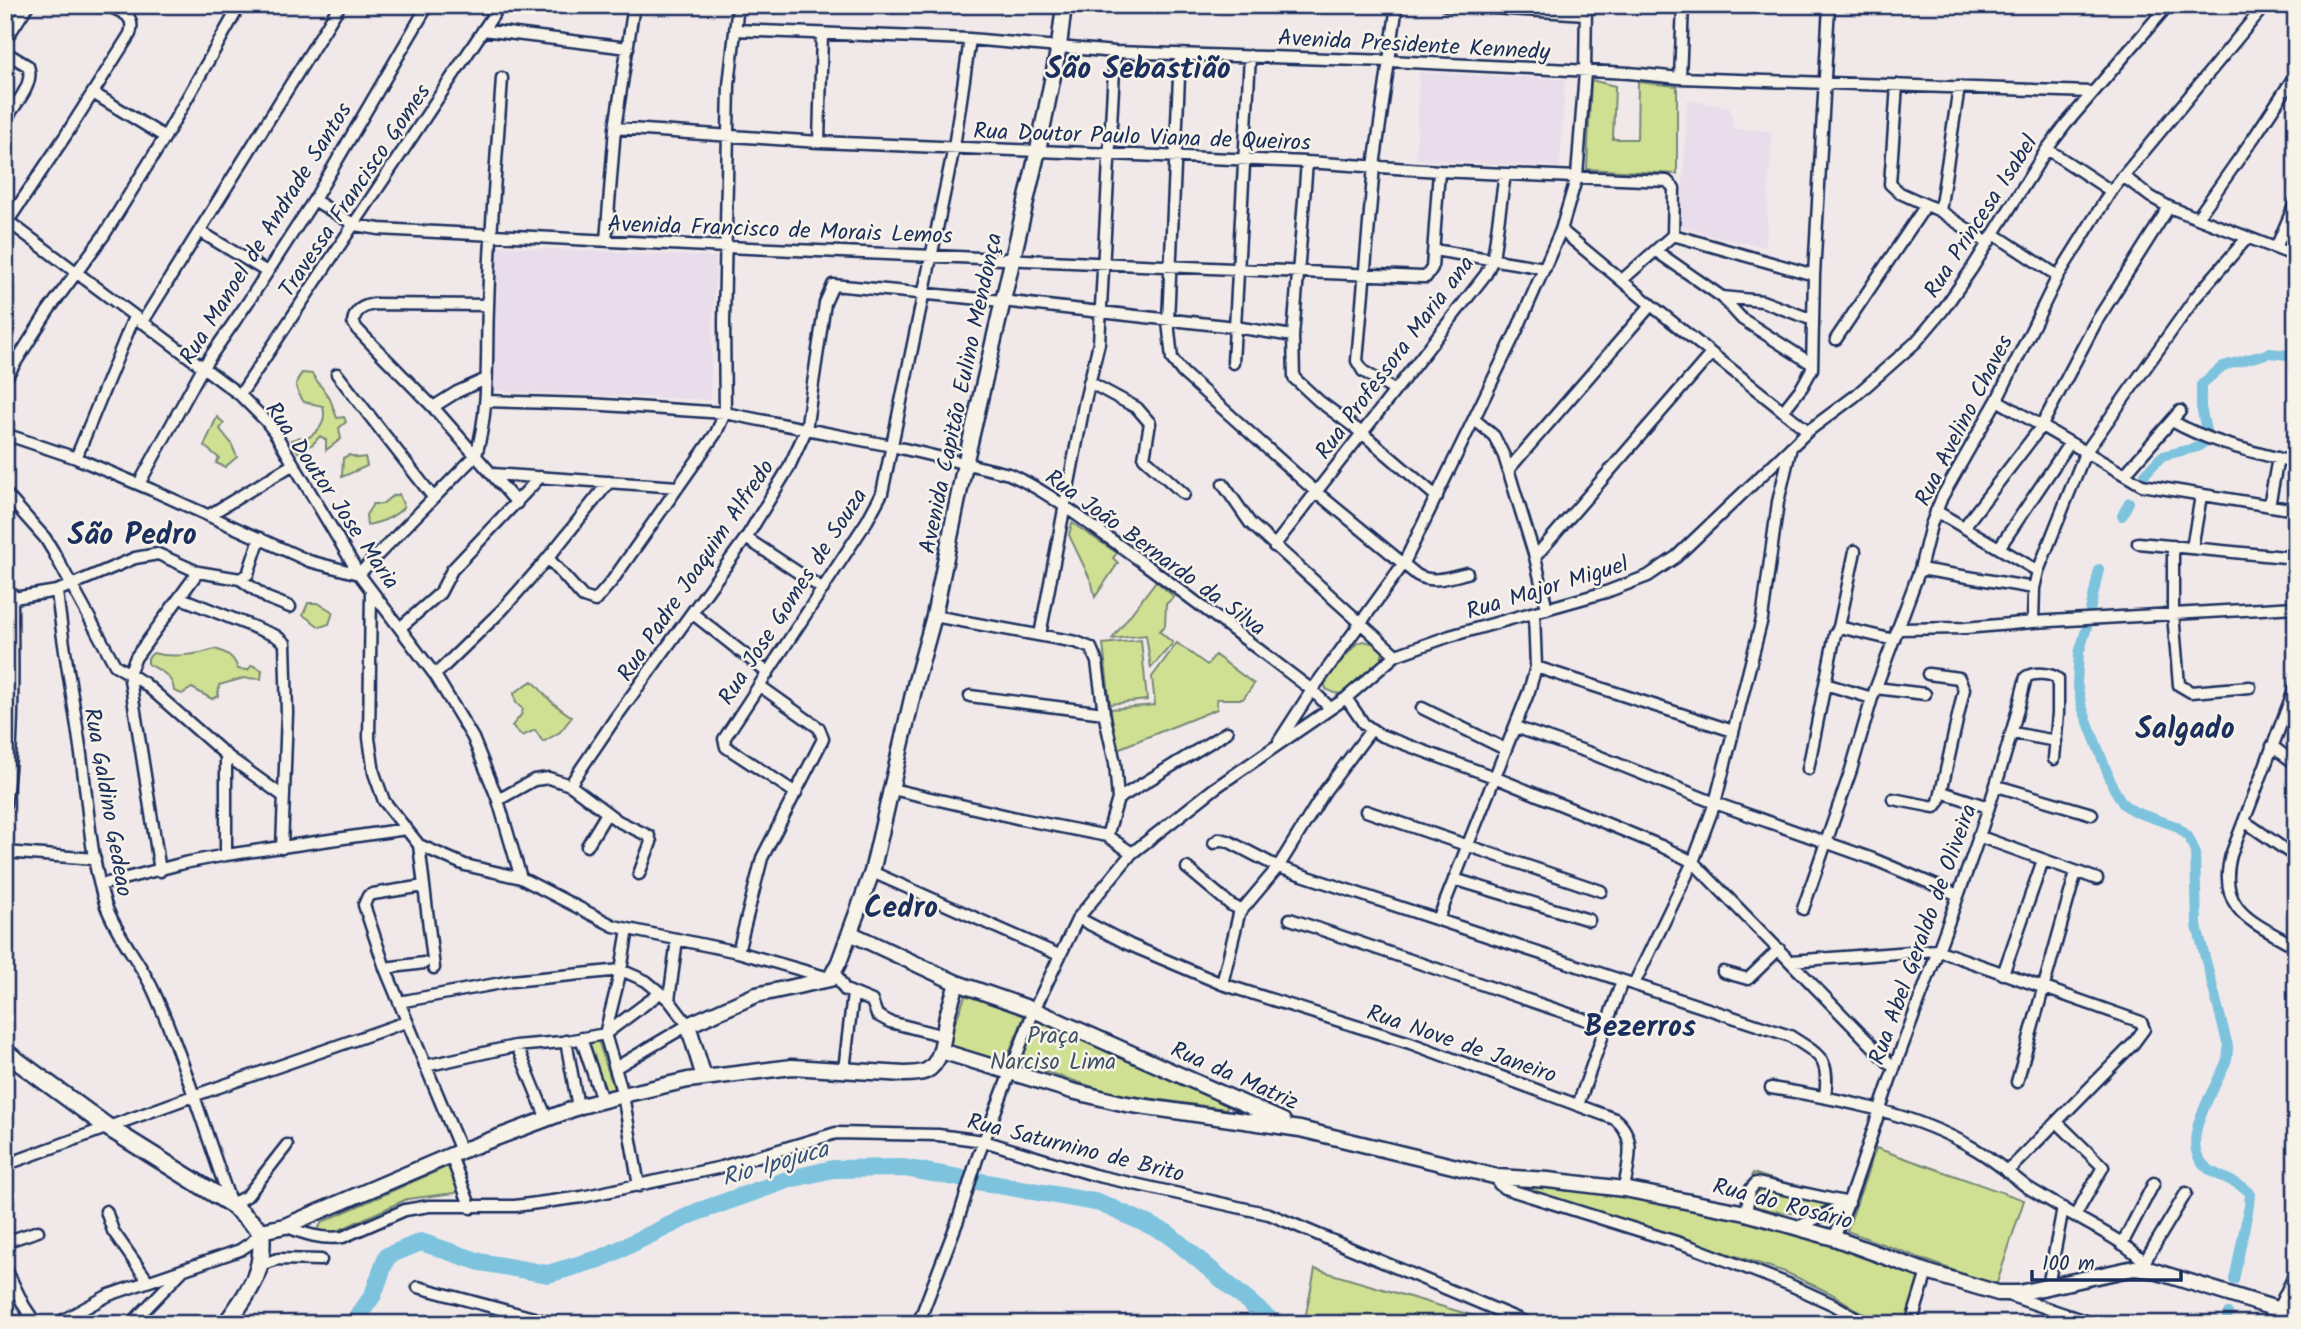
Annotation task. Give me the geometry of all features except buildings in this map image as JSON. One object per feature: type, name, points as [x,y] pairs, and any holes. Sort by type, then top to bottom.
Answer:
[{"type":"main road","name":"Avenida Capitão Eulino Mendonça","points":[[832,975],[872,872],[916,681],[934,616],[965,464],[1038,150],[1059,46],[1063,5]]},
{"type":"main road","name":"Rua da Matriz","points":[[850,933],[957,984],[1034,1010],[1300,1129]]},
{"type":"main road","points":[[704,1077],[688,1025],[756,995],[832,975]]},
{"type":"main road","points":[[261,1231],[285,1226],[456,1154],[602,1100],[704,1077],[792,1067],[918,1073],[928,1070],[941,1051],[957,984]]},
{"type":"main road","name":"Rua da Matriz","points":[[941,1051],[1072,1091],[1126,1104],[1300,1129]]},
{"type":"main road","points":[[5,1052],[109,1128],[231,1204],[261,1231],[263,1251],[250,1292],[226,1324]]},
{"type":"main road","name":"Rua do Rosário","points":[[1300,1129],[1498,1177],[1624,1189],[1746,1213],[1834,1238],[1927,1272],[2006,1294]]},
{"type":"main road","points":[[2006,1294],[2148,1266],[2296,1315]]},
{"type":"street","points":[[5,41],[28,5]]},
{"type":"street","points":[[6,221],[130,34],[133,23],[131,20],[122,12],[106,5]]},
{"type":"street","points":[[5,379],[48,312],[77,274],[165,137],[240,5]]},
{"type":"street","points":[[76,458],[138,320],[201,232],[340,5]]},
{"type":"street","name":"Rua Manoel de Andrade Santos","points":[[139,484],[203,367],[314,200],[428,5]]},
{"type":"street","name":"Travessa Francisco Gomes","points":[[240,395],[500,5]]},
{"type":"street","points":[[606,241],[615,128],[634,5]]},
{"type":"street","points":[[548,558],[578,593],[587,600],[595,601],[612,581],[716,433],[725,413],[729,85],[738,5]]},
{"type":"street","points":[[1395,391],[1368,376],[1359,367],[1358,350],[1374,166],[1397,5]]},
{"type":"street","points":[[1275,747],[1312,690],[1404,563],[1545,268],[1561,230],[1577,176],[1585,72],[1586,10],[1446,5]]},
{"type":"street","points":[[1680,78],[1682,5]]},
{"type":"street","points":[[1783,411],[1811,369],[1823,83],[1829,5]]},
{"type":"street","name":"Rua Princesa Isabel","points":[[1808,430],[1855,396],[1916,342],[1943,310],[2047,149],[2091,92],[2168,5]]},
{"type":"street","name":"Rua Avelino Chaves","points":[[1803,909],[1874,693],[1946,490],[1997,400],[2057,276],[2111,191],[2265,5]]},
{"type":"street","points":[[483,30],[628,48]]},
{"type":"street","name":"Avenida Presidente Kennedy","points":[[736,30],[970,39],[1115,52],[1389,61],[1680,78],[2091,92]]},
{"type":"street","points":[[819,142],[822,34]]},
{"type":"street","name":"Rua Jose Gomes de Souza","points":[[796,793],[735,754],[726,747],[724,739],[876,507],[882,493],[954,148],[970,39]]},
{"type":"street","points":[[5,52],[28,66],[30,76],[28,84],[5,120]]},
{"type":"street","points":[[1040,635],[1089,382],[1099,344],[1115,52]]},
{"type":"street","points":[[1180,55],[1168,321],[1170,353],[1175,364],[1315,491],[1426,580],[1467,573]]},
{"type":"street","points":[[1233,363],[1250,57]]},
{"type":"street","points":[[2198,217],[2296,74]]},
{"type":"street","points":[[6,437],[76,458],[211,514],[309,561],[359,574],[476,455],[486,401],[488,305],[502,78]]},
{"type":"street","points":[[1897,85],[1890,184],[1900,193],[1940,211],[2057,276]]},
{"type":"street","points":[[1940,211],[1959,87]]},
{"type":"street","points":[[93,93],[165,137]]},
{"type":"street","name":"Rua Doutor Paulo Viana de Queiros","points":[[615,128],[819,142],[1244,159],[1667,181],[1674,188],[1673,235]]},
{"type":"street","points":[[2047,149],[2111,191]]},
{"type":"street","points":[[1307,162],[1293,336],[1294,378],[1437,497]]},
{"type":"street","points":[[1439,171],[1434,250],[1545,268]]},
{"type":"street","name":"Rua Professora Maria ana","points":[[1274,546],[1474,290],[1493,259],[1505,174]]},
{"type":"street","points":[[2123,176],[2169,207],[2296,256]]},
{"type":"street","name":"Avenida Francisco de Morais Lemos","points":[[314,200],[355,225],[379,229],[727,247],[1421,277],[1430,272],[1434,250]]},
{"type":"street","points":[[2276,248],[2296,201]]},
{"type":"street","points":[[1836,339],[1926,205]]},
{"type":"street","points":[[1964,527],[2041,427],[2096,321],[2169,207]]},
{"type":"street","name":"Rua Doutor Jose Maria","points":[[6,221],[240,395],[267,421],[359,574],[435,675],[473,738],[498,800],[521,878]]},
{"type":"street","points":[[1561,230],[1808,430]]},
{"type":"street","points":[[201,232],[267,271]]},
{"type":"street","points":[[1622,280],[1673,235],[1814,275]]},
{"type":"street","points":[[2034,622],[2038,571],[2085,453],[2195,298],[2247,237]]},
{"type":"street","points":[[1656,251],[1722,297],[1742,319],[1811,369]]},
{"type":"street","name":"Rua Padre Joaquim Alfredo","points":[[570,785],[746,538],[788,469],[806,430],[825,303],[830,289],[838,284],[924,293]]},
{"type":"street","points":[[924,293],[1235,327],[1293,336]]},
{"type":"street","points":[[1722,297],[1762,301],[1812,320]]},
{"type":"street","points":[[488,305],[369,305],[363,307],[353,318],[357,329],[433,407],[517,503]]},
{"type":"street","points":[[1508,470],[1651,305]]},
{"type":"street","points":[[1535,557],[1711,354]]},
{"type":"street","points":[[337,374],[433,497]]},
{"type":"street","points":[[433,407],[486,379]]},
{"type":"street","points":[[1089,382],[1144,414],[1150,423],[1144,458],[1184,494]]},
{"type":"street","points":[[1997,400],[2142,485],[2296,510]]},
{"type":"street","name":"Rua João Bernardo da Silva","points":[[486,401],[589,404],[725,413],[892,446],[1000,472],[1026,481],[1163,577],[1312,690],[1330,708]]},
{"type":"street","points":[[2125,474],[2180,411]]},
{"type":"street","points":[[1474,419],[1500,444],[1535,557],[1547,609]]},
{"type":"street","points":[[2172,421],[2223,444],[2296,463]]},
{"type":"street","name":"Rua Major Miguel","points":[[918,1324],[1034,1010],[1078,918],[1132,853],[1215,788],[1346,698],[1396,655],[1450,636],[1606,592],[1648,576],[1676,557],[1808,430]]},
{"type":"street","points":[[1999,548],[2069,444]]},
{"type":"street","points":[[1634,984],[1693,862],[1714,803],[1762,619],[1778,502],[1791,447]]},
{"type":"street","points":[[2269,506],[2278,458]]},
{"type":"street","points":[[211,514],[292,465]]},
{"type":"street","points":[[492,474],[678,487]]},
{"type":"street","points":[[401,627],[436,597],[452,570],[540,477]]},
{"type":"street","points":[[435,675],[502,610],[609,482]]},
{"type":"street","points":[[1223,484],[1250,523],[1396,655]]},
{"type":"street","points":[[5,493],[45,538],[111,661],[144,683],[226,755],[283,796]]},
{"type":"street","points":[[2192,548],[2201,496]]},
{"type":"street","points":[[1936,512],[2038,571]]},
{"type":"street","points":[[240,579],[248,574],[260,538]]},
{"type":"street","points":[[746,538],[823,589]]},
{"type":"street","points":[[2138,542],[2296,558]]},
{"type":"street","points":[[2173,546],[2172,614],[2179,685],[2191,692],[2250,687]]},
{"type":"street","points":[[1808,769],[1835,634],[1839,627],[1856,551]]},
{"type":"street","points":[[9,593],[14,598],[23,598],[57,591],[149,554],[158,554],[198,572],[240,579],[267,598],[290,607]]},
{"type":"street","points":[[1920,569],[2035,588]]},
{"type":"street","points":[[160,871],[125,671],[198,572]]},
{"type":"street","points":[[371,590],[369,738],[374,773],[384,801],[419,845],[465,865],[521,878],[602,920],[628,929],[832,975],[845,990],[868,997],[877,1015],[890,1022],[944,1036]]},
{"type":"street","name":"Rua Galdino Gedeao","points":[[57,591],[100,885],[122,940],[154,992],[231,1204]]},
{"type":"street","points":[[5,805],[9,593]]},
{"type":"street","points":[[181,598],[276,636],[285,643],[287,713],[282,848]]},
{"type":"street","points":[[1898,629],[1965,628],[2296,607]]},
{"type":"street","points":[[692,613],[768,673]]},
{"type":"street","points":[[1438,920],[1536,667],[1535,613]]},
{"type":"street","points":[[934,616],[1076,642],[1091,648],[1097,662],[1115,763],[1118,799],[1107,836]]},
{"type":"street","points":[[1839,627],[1894,640]]},
{"type":"street","points":[[1536,667],[1733,731]]},
{"type":"street","points":[[1893,799],[1934,807],[1940,802],[1964,689],[1959,678],[1928,674]]},
{"type":"street","name":"Rua Abel Geraldo de Oliveira","points":[[1834,1238],[1849,1203],[1894,1068],[1997,786],[2026,677],[2030,674],[2052,674],[2058,679],[2060,685],[2056,741]]},
{"type":"street","points":[[1826,679],[1874,693],[1925,694]]},
{"type":"street","points":[[2296,685],[2226,873],[2235,904],[2248,920],[2296,947]]},
{"type":"street","points":[[738,952],[762,858],[822,744],[822,732],[819,728],[760,686]]},
{"type":"street","points":[[970,696],[1104,713]]},
{"type":"street","points":[[1346,698],[1371,730],[1661,846],[1693,862],[1894,1068]]},
{"type":"street","points":[[1422,708],[1505,749]]},
{"type":"street","points":[[1515,727],[1593,754],[1714,803],[1826,842],[1958,895]]},
{"type":"street","points":[[1222,984],[1240,911],[1278,867],[1325,791],[1371,730]]},
{"type":"street","points":[[1118,799],[1227,732]]},
{"type":"street","points":[[2013,733],[2056,741],[2054,759]]},
{"type":"street","points":[[2272,746],[2296,764]]},
{"type":"street","points":[[226,755],[226,855]]},
{"type":"street","points":[[498,800],[542,778],[570,785],[607,813],[650,838],[651,842],[639,874]]},
{"type":"street","points":[[1997,786],[2092,814]]},
{"type":"street","points":[[892,789],[1107,836],[1132,853]]},
{"type":"street","points":[[1942,792],[1988,807]]},
{"type":"street","points":[[1366,811],[1601,891]]},
{"type":"street","points":[[587,846],[607,813]]},
{"type":"street","points":[[2244,821],[2296,857]]},
{"type":"street","points":[[100,885],[226,855],[406,829]]},
{"type":"street","points":[[1978,836],[2097,879]]},
{"type":"street","points":[[1214,843],[1219,839],[1228,841],[1278,867],[1790,1036],[1814,1051],[1825,1064],[1828,1078],[1825,1097]]},
{"type":"street","points":[[385,968],[429,965],[419,845]]},
{"type":"street","points":[[6,849],[50,857],[95,859]]},
{"type":"street","points":[[2003,974],[2043,860]]},
{"type":"street","points":[[1187,868],[1240,911]]},
{"type":"street","points":[[872,872],[1059,955]]},
{"type":"street","points":[[2017,1082],[2076,872]]},
{"type":"street","points":[[1454,879],[1589,920]]},
{"type":"street","points":[[424,886],[373,894],[368,896],[364,905],[385,968],[425,1066],[456,1154],[471,1208]]},
{"type":"street","name":"Rua Nove de Janeiro","points":[[1078,918],[1130,946],[1222,984],[1410,1043],[1601,1112],[1623,1125],[1631,1140],[1624,1189]]},
{"type":"street","points":[[1290,919],[1607,1027]]},
{"type":"street","points":[[628,929],[605,1034],[623,1095],[639,1186]]},
{"type":"street","points":[[669,1000],[677,939]]},
{"type":"street","points":[[1723,972],[1748,979],[1779,949]]},
{"type":"street","points":[[1791,961],[1937,950],[2137,1019],[2143,1025],[2141,1034],[2133,1044],[2007,1172]]},
{"type":"street","points":[[399,1002],[512,981],[621,970],[646,981],[669,1000],[688,1025],[615,1068]]},
{"type":"street","points":[[1578,1105],[1622,981]]},
{"type":"street","points":[[425,1066],[517,1046],[605,1034],[660,993]]},
{"type":"street","points":[[844,1070],[853,994]]},
{"type":"street","points":[[5,1165],[406,1022]]},
{"type":"street","points":[[581,1038],[602,1100]]},
{"type":"street","points":[[566,1041],[578,1107]]},
{"type":"street","points":[[517,1046],[547,1119]]},
{"type":"street","points":[[1771,1088],[1880,1110],[1935,1130],[1975,1149],[2122,1244],[2148,1266],[2186,1193]]},
{"type":"street","points":[[2057,1122],[2103,1167],[2075,1216]]},
{"type":"street","name":"Rua Saturnino de Brito","points":[[285,1226],[323,1238],[343,1237],[405,1209],[534,1204],[639,1186],[722,1167],[836,1133],[938,1135],[984,1141],[1094,1175],[1269,1214],[1530,1324]]},
{"type":"street","points":[[231,1204],[247,1196],[288,1145]]},
{"type":"street","points":[[1498,1177],[1499,1184],[1504,1188],[1692,1247],[1788,1284],[1867,1324]]},
{"type":"street","points":[[1746,1213],[1750,1190],[1756,1182],[1849,1203]]},
{"type":"street","points":[[2122,1244],[2154,1184]]},
{"type":"street","points":[[1798,1227],[1849,1203]]},
{"type":"street","points":[[2048,1286],[2063,1208]]},
{"type":"street","points":[[106,1210],[113,1231],[148,1281]]},
{"type":"street","points":[[5,1242],[38,1231]]},
{"type":"street","points":[[56,1324],[109,1295],[240,1250],[252,1242],[261,1231]]},
{"type":"street","points":[[260,1265],[278,1259],[321,1260]]},
{"type":"street","points":[[5,1267],[24,1306],[37,1324]]},
{"type":"street","points":[[131,1324],[184,1269]]},
{"type":"street","points":[[1911,1324],[1927,1272]]},
{"type":"street","points":[[2278,1309],[2296,1272]]},
{"type":"street","points":[[418,1287],[556,1324]]},
{"type":"street","points":[[2006,1294],[2094,1324]]},
{"type":"shaded area","points":[[1419,72],[1565,79],[1560,167],[1416,160]]},
{"type":"shaded area","points":[[1687,100],[1730,107],[1734,129],[1772,131],[1766,247],[1722,239],[1681,227]]},
{"type":"shaded area","points":[[496,246],[716,257],[710,400],[490,391]]},
{"type":"green space","points":[[1591,80],[1615,86],[1613,139],[1637,139],[1638,82],[1677,86],[1677,174],[1587,169]]},
{"type":"green space","points":[[302,373],[312,374],[330,399],[337,418],[344,417],[346,422],[339,428],[341,439],[326,450],[326,440],[320,436],[313,444],[298,452],[291,440],[300,437],[304,440],[309,437],[321,426],[324,417],[323,406],[304,402],[297,391],[296,384]]},
{"type":"green space","points":[[217,417],[224,423],[220,429],[231,443],[237,457],[225,467],[216,463],[219,458],[204,446]]},
{"type":"green space","points":[[349,455],[365,457],[367,466],[342,477],[343,458]]},
{"type":"green space","points":[[399,494],[404,507],[387,519],[367,525],[366,515],[373,504],[382,504]]},
{"type":"green space","points":[[1072,523],[1117,553],[1113,558],[1118,563],[1095,597],[1092,583],[1069,535]]},
{"type":"green space","points":[[1156,581],[1174,597],[1166,604],[1165,626],[1159,631],[1173,643],[1151,668],[1146,635],[1112,639]]},
{"type":"green space","points":[[308,603],[318,603],[333,612],[329,624],[320,627],[303,615]]},
{"type":"green space","points":[[1141,640],[1147,700],[1110,704],[1103,644]]},
{"type":"green space","points":[[1364,641],[1375,644],[1383,651],[1381,661],[1343,694],[1326,689],[1324,681],[1357,643]]},
{"type":"green space","points":[[1177,643],[1207,665],[1215,655],[1254,684],[1243,699],[1217,699],[1217,709],[1115,750],[1111,709],[1155,705],[1152,677]]},
{"type":"green space","points":[[215,649],[230,656],[238,669],[248,670],[252,665],[262,670],[261,679],[244,678],[219,685],[218,696],[212,699],[192,688],[182,694],[174,691],[168,677],[148,664],[148,658],[153,653],[184,655]]},
{"type":"green space","points":[[532,681],[554,704],[572,717],[560,732],[543,742],[535,730],[522,736],[512,726],[523,709],[516,703],[514,693]]},
{"type":"green space","points":[[966,994],[1026,1012],[1005,1063],[947,1044]]},
{"type":"green space","name":"Praça Narciso Lima","points":[[1039,1018],[1226,1101],[1228,1105],[1226,1109],[1111,1093],[1020,1063],[1034,1021]]},
{"type":"green space","points":[[597,1037],[615,1092],[603,1095],[584,1040]]},
{"type":"green space","points":[[1876,1148],[2024,1200],[1996,1286],[1847,1231]]},
{"type":"green space","points":[[453,1164],[461,1189],[455,1193],[407,1199],[324,1237],[316,1232],[322,1222]]},
{"type":"green space","points":[[1753,1173],[1836,1200],[1814,1210],[1793,1213],[1747,1205]]},
{"type":"green space","points":[[1508,1178],[1719,1206],[1922,1275],[1907,1324],[1880,1324],[1832,1294],[1785,1272],[1507,1185]]},
{"type":"green space","points":[[1315,1269],[1501,1324],[1304,1324]]},
{"type":"waterway","points":[[2207,435],[2201,407],[2201,385],[2223,366],[2270,353],[2296,356]]},
{"type":"waterway","points":[[2145,474],[2162,456],[2198,447],[2206,441]]},
{"type":"waterway","points":[[2122,516],[2129,502]]},
{"type":"waterway","points":[[2090,611],[2099,569]]},
{"type":"waterway","points":[[2087,627],[2079,653],[2077,683],[2082,707],[2113,787],[2123,804],[2135,812],[2176,826],[2188,836],[2195,851],[2197,926],[2228,1046],[2227,1060],[2202,1113],[2195,1141],[2197,1153],[2208,1169],[2250,1193],[2234,1280]]},
{"type":"waterway","name":"Rio Ipojuca","points":[[353,1324],[373,1295],[387,1256],[421,1242],[480,1262],[548,1274],[602,1258],[697,1212],[790,1179],[833,1169],[904,1168],[1100,1203],[1167,1233],[1275,1324]]},
{"type":"waterway","points":[[2226,1324],[2228,1313]]},
{"type":"district","name":"São Sebastião","points":[[1138,68]]},
{"type":"district","name":"São Pedro","points":[[132,534]]},
{"type":"district","name":"Salgado","points":[[2185,728]]},
{"type":"district","name":"Cedro","points":[[901,907]]},
{"type":"district","name":"Bezerros","points":[[1640,1026]]}]
